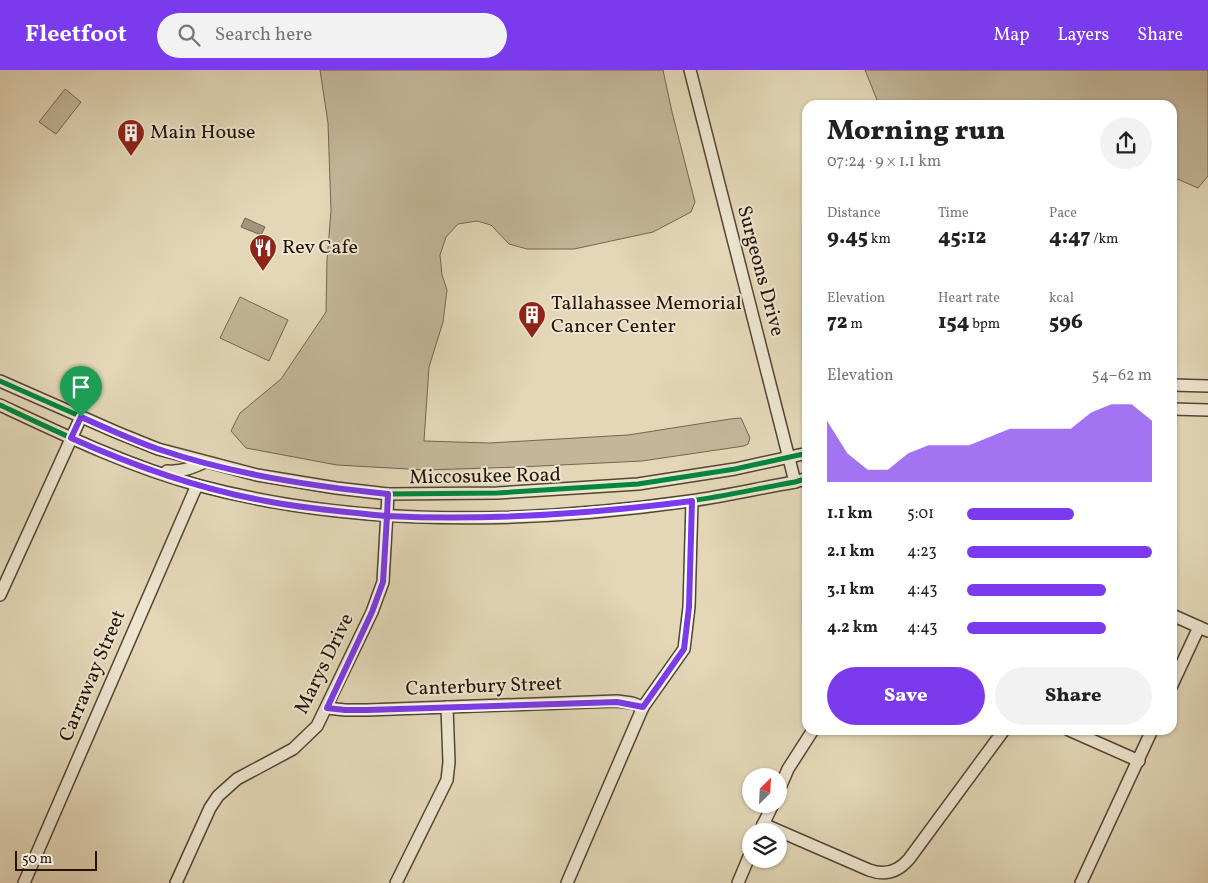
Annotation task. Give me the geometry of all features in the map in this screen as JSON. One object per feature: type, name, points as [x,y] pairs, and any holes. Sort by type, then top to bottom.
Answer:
[{"type":"street","name":"Surgeons Drive","points":[[690,70],[795,482]]},
{"type":"street","name":"Miccosukee Road","points":[[0,380],[158,449],[257,475],[336,488],[388,494],[497,493],[638,484],[686,477],[802,455]]},
{"type":"street","points":[[1177,385],[1208,386]]},
{"type":"street","points":[[14,412],[23,391]]},
{"type":"street","name":"Miccosukee Road","points":[[0,405],[71,438],[151,470],[197,485],[266,501],[323,510],[387,516],[425,518],[566,514],[692,501],[802,480]]},
{"type":"street","points":[[1177,409],[1208,410]]},
{"type":"street","points":[[0,595],[81,417]]},
{"type":"street","points":[[151,470],[179,472],[205,462]]},
{"type":"street","name":"Carraway Street","points":[[24,883],[197,485]]},
{"type":"street","name":"Marys Drive","points":[[176,883],[210,808],[218,796],[237,779],[293,748],[303,740],[317,726],[327,708],[372,612],[383,582],[388,494]]},
{"type":"street","points":[[567,883],[643,707],[684,649],[689,607],[692,501]]},
{"type":"street","points":[[1177,617],[1203,629],[1177,676]]},
{"type":"street","name":"Canterbury Street","points":[[327,708],[367,710],[617,702],[643,707]]},
{"type":"street","points":[[396,883],[447,780],[449,762],[446,707]]},
{"type":"street","points":[[788,770],[810,735]]},
{"type":"street","points":[[787,838],[877,873],[887,873],[896,870],[904,866],[910,859],[1000,735]]},
{"type":"street","points":[[1081,735],[1139,760]]},
{"type":"street","points":[[1081,883],[1150,735]]},
{"type":"street","points":[[738,883],[744,868]]},
{"type":"shaded area","points":[[320,70],[663,70],[695,202],[691,212],[653,232],[574,249],[527,249],[509,244],[491,225],[477,221],[458,224],[446,237],[440,255],[442,275],[447,290],[443,322],[429,367],[424,441],[490,443],[628,435],[741,418],[750,438],[748,444],[642,461],[426,470],[337,465],[246,448],[231,431],[240,413],[281,379],[326,312],[327,260],[331,211],[328,123]]},
{"type":"shaded area","points":[[865,70],[1208,70],[1208,176],[1198,188],[1177,179],[1177,100],[877,100]]},
{"type":"shaded area","points":[[65,89],[81,102],[56,134],[39,122]]},
{"type":"shaded area","points":[[245,218],[265,227],[261,235],[241,227]]},
{"type":"shaded area","points":[[240,297],[288,320],[269,361],[220,338]]},
{"type":"cycle path","points":[[0,381],[158,449],[257,475],[336,488],[388,494],[497,493],[638,484],[735,469],[802,454]]},
{"type":"cycle path","points":[[0,405],[121,459],[197,485],[257,499],[318,509],[380,515],[442,518],[505,517],[629,509],[716,497],[802,480]]},
{"type":"place","name":"Main House","points":[[131,157]]},
{"type":"place","name":"Rev Cafe","points":[[263,272]]},
{"type":"place","name":"Tallahassee Memorial Cancer Center","points":[[532,339]]},
{"type":"route","points":[[81,417],[71,438],[143,468],[197,485],[266,501],[323,510],[387,516],[383,582],[372,612],[327,708],[367,710],[561,702],[617,702],[643,707],[684,649],[689,607],[692,501],[580,514],[425,518],[387,516],[388,494],[336,488],[257,475],[217,465],[158,449],[81,417]]}]
